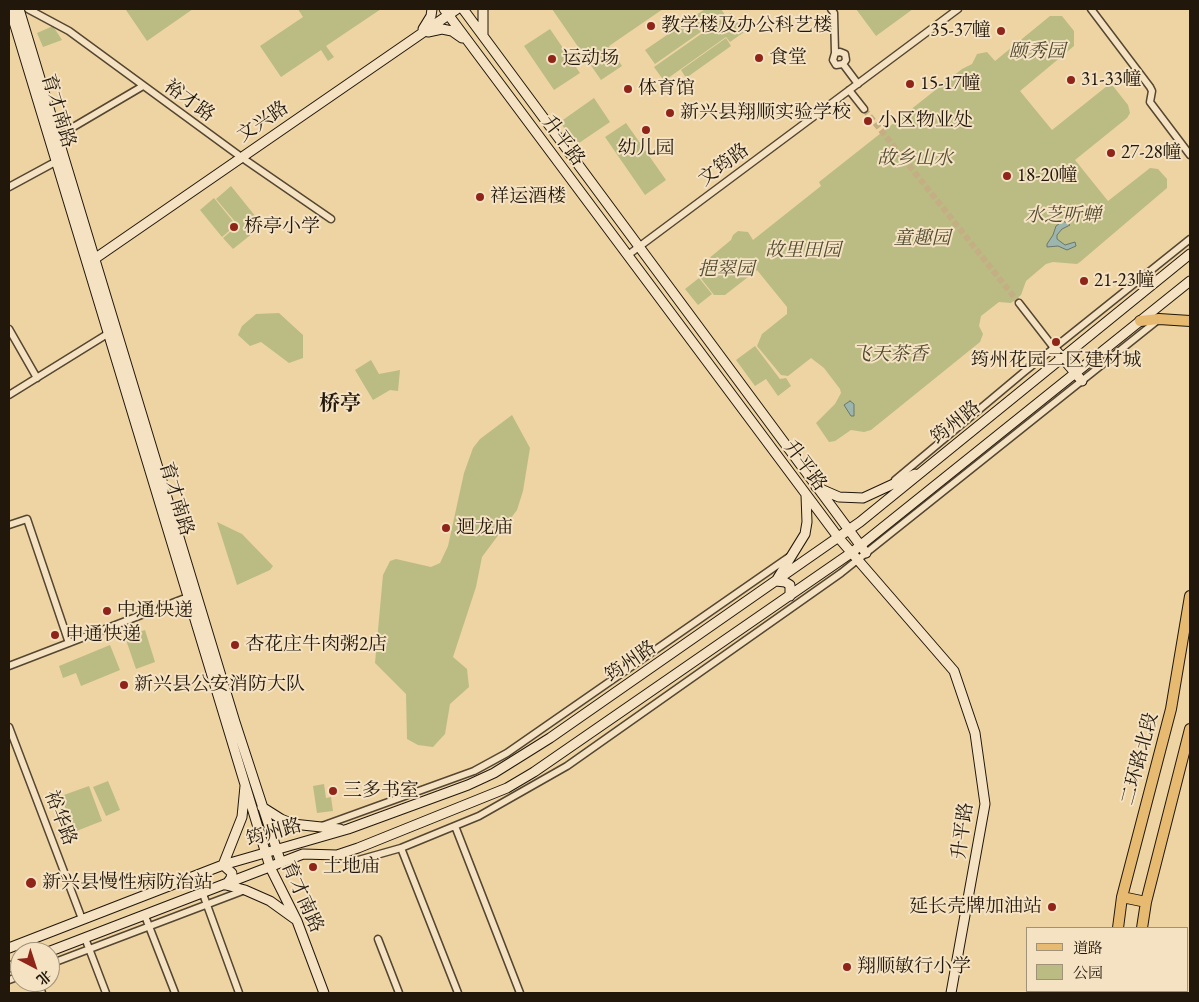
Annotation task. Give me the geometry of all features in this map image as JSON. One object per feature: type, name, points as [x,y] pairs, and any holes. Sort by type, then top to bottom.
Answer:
[{"type":"main road","points":[[1140,321],[1159,319],[1190,322]]},
{"type":"main road","name":"二环路北段","points":[[1118,927],[1122,897],[1171,709],[1190,596]]},
{"type":"main road","points":[[1142,927],[1146,902],[1190,729]]},
{"type":"main road","points":[[1122,897],[1146,902]]},
{"type":"street","name":"育才南路","points":[[10,9],[281,863]]},
{"type":"street","name":"育才南路","points":[[19,9],[58,136],[109,333],[270,868],[297,921],[324,993]]},
{"type":"street","name":"裕才路","points":[[28,9],[69,31],[241,157],[331,219]]},
{"type":"street","points":[[418,36],[431,16],[432,9]]},
{"type":"street","name":"文兴路","points":[[91,261],[418,36],[446,12],[457,9]]},
{"type":"street","name":"升平路","points":[[463,9],[640,246],[815,487],[863,549]]},
{"type":"street","points":[[483,9],[484,37]]},
{"type":"street","points":[[830,9],[834,13],[835,53],[832,58],[834,63],[838,65],[843,64],[858,84]]},
{"type":"street","name":"文筠路","points":[[628,256],[958,9]]},
{"type":"street","points":[[1091,9],[1150,87],[1152,91],[1150,102],[1190,155]]},
{"type":"street","name":"升平路","points":[[446,12],[838,537],[954,671],[975,733],[985,804],[952,993]]},
{"type":"street","points":[[418,36],[442,29],[452,31],[470,44]]},
{"type":"street","points":[[58,136],[143,86]]},
{"type":"street","points":[[849,90],[864,109]]},
{"type":"street","points":[[9,187],[57,161]]},
{"type":"street","points":[[891,484],[1054,348],[1190,239]]},
{"type":"street","name":"筠州路","points":[[9,948],[223,865],[348,829],[468,786],[494,774],[550,738],[848,530],[925,470],[1190,254]]},
{"type":"street","name":"筠州路","points":[[60,947],[303,854],[337,855],[423,823],[507,788],[534,772],[790,596],[854,557],[1190,281]]},
{"type":"street","points":[[1019,303],[1082,381]]},
{"type":"street","points":[[863,549],[1082,381],[1159,319]]},
{"type":"street","points":[[9,329],[38,378]]},
{"type":"street","points":[[9,396],[109,333]]},
{"type":"street","points":[[815,487],[839,497],[863,498],[925,470]]},
{"type":"street","points":[[790,596],[790,585],[776,581],[805,534],[807,522],[806,494]]},
{"type":"street","points":[[9,525],[26,518],[69,643]]},
{"type":"street","points":[[319,828],[474,771],[507,753],[790,557]]},
{"type":"street","points":[[337,855],[355,861],[401,848],[479,816],[567,766],[854,557]]},
{"type":"street","points":[[9,666],[188,597]]},
{"type":"street","name":"裕华路","points":[[9,727],[82,919]]},
{"type":"street","points":[[245,781],[242,817],[223,865],[232,873],[226,885],[245,890],[276,904],[297,921]]},
{"type":"street","points":[[262,807],[293,824],[319,828],[348,829]]},
{"type":"street","points":[[455,826],[520,993]]},
{"type":"street","points":[[401,848],[458,993]]},
{"type":"street","points":[[60,960],[245,890]]},
{"type":"street","points":[[203,894],[240,993]]},
{"type":"street","points":[[145,916],[175,993]]},
{"type":"street","points":[[85,938],[106,993]]},
{"type":"street","points":[[378,938],[399,993]]},
{"type":"green space","points":[[127,9],[193,9],[147,41]]},
{"type":"green space","points":[[298,9],[381,9],[326,46],[334,57],[328,61],[321,50],[281,77],[260,46],[303,17]]},
{"type":"green space","points":[[552,9],[663,9],[609,46],[622,66],[601,80]]},
{"type":"green space","points":[[705,9],[721,9],[725,15],[655,64],[645,50]]},
{"type":"green space","points":[[856,9],[913,9],[876,36]]},
{"type":"green space","points":[[731,13],[744,32],[730,42],[726,37],[664,81],[654,67]]},
{"type":"green space","points":[[1050,16],[1062,16],[1074,31],[1074,46],[1020,91],[1052,130],[1107,86],[1113,86],[1128,105],[1130,113],[1127,118],[1075,160],[1108,201],[1150,168],[1158,169],[1167,179],[1167,188],[1080,262],[1077,264],[1053,262],[1046,264],[1026,281],[1021,295],[1011,303],[999,302],[981,316],[979,326],[983,334],[980,342],[871,430],[864,432],[851,430],[835,441],[829,442],[816,423],[835,404],[841,393],[840,389],[824,368],[811,358],[788,376],[781,375],[757,346],[762,334],[787,314],[787,307],[757,270],[725,295],[714,295],[699,276],[702,264],[731,240],[738,231],[748,232],[753,240],[821,186],[819,182],[962,69],[972,64],[977,54],[987,52],[995,61]]},
{"type":"green space","points":[[53,26],[62,40],[43,47],[37,33]]},
{"type":"green space","name":"运动场","points":[[550,29],[580,73],[554,90],[524,46]]},
{"type":"green space","points":[[726,38],[731,46],[686,78],[681,70]]},
{"type":"green space","points":[[594,98],[610,122],[576,145],[560,122]]},
{"type":"green space","points":[[626,123],[666,180],[645,195],[605,137]]},
{"type":"green space","points":[[231,186],[256,217],[247,225],[253,233],[233,249],[223,238],[238,225],[216,199]]},
{"type":"green space","points":[[214,198],[236,225],[222,237],[200,210]]},
{"type":"green space","points":[[699,278],[712,294],[698,305],[685,289]]},
{"type":"green space","points":[[279,313],[303,335],[303,358],[289,363],[261,342],[250,346],[238,335],[242,326],[256,314]]},
{"type":"green space","points":[[755,346],[780,379],[786,378],[791,386],[778,396],[766,379],[755,386],[736,360]]},
{"type":"green space","points":[[371,360],[379,374],[400,370],[398,391],[390,390],[373,400],[355,370]]},
{"type":"green space","points":[[512,415],[530,448],[523,491],[517,510],[482,557],[476,587],[453,657],[467,669],[469,687],[450,704],[445,734],[433,747],[418,745],[407,739],[406,694],[375,663],[383,575],[390,561],[396,559],[431,567],[440,563],[448,546],[464,473],[473,448],[480,439]]},
{"type":"green space","points":[[217,522],[242,534],[273,566],[270,570],[237,585]]},
{"type":"green space","points":[[145,630],[155,662],[136,669],[125,637]]},
{"type":"green space","points":[[110,645],[120,670],[81,686],[76,673],[63,678],[59,666]]},
{"type":"green space","points":[[108,781],[120,810],[106,816],[93,787]]},
{"type":"green space","points":[[324,784],[326,798],[331,797],[333,811],[317,813],[313,786]]},
{"type":"green space","points":[[89,786],[102,821],[74,832],[61,796]]},
{"type":"water","points":[[1063,221],[1070,225],[1062,229],[1057,235],[1057,239],[1065,245],[1075,242],[1076,246],[1067,250],[1058,246],[1047,247],[1056,226]]},
{"type":"water","points":[[850,401],[854,404],[854,416],[851,416],[844,405]]},
{"type":"tunnel","points":[[864,109],[1019,303]]},
{"type":"place","name":"教学楼及办公科艺楼","points":[[651,26]]},
{"type":"place","name":"35-37幢","points":[[1001,31]]},
{"type":"place","name":"食堂","points":[[759,58]]},
{"type":"place","name":"运动场","points":[[552,59]]},
{"type":"place","name":"31-33幢","points":[[1071,80]]},
{"type":"place","name":"15-17幢","points":[[910,84]]},
{"type":"place","name":"体育馆","points":[[628,89]]},
{"type":"place","name":"新兴县翔顺实验学校","points":[[670,113]]},
{"type":"place","name":"小区物业处","points":[[868,121]]},
{"type":"place","name":"幼儿园","points":[[646,130]]},
{"type":"place","name":"27-28幢","points":[[1111,153]]},
{"type":"place","name":"18-20幢","points":[[1007,176]]},
{"type":"place","name":"祥运酒楼","points":[[480,197]]},
{"type":"place","name":"桥亭小学","points":[[234,227]]},
{"type":"place","name":"21-23幢","points":[[1084,281]]},
{"type":"place","name":"筠州花园二区建材城","points":[[1056,342]]},
{"type":"place","name":"迴龙庙","points":[[446,528]]},
{"type":"place","name":"中通快递","points":[[107,611]]},
{"type":"place","name":"申通快递","points":[[55,635]]},
{"type":"place","name":"杏花庄牛肉粥2店","points":[[235,645]]},
{"type":"place","name":"新兴县公安消防大队","points":[[124,685]]},
{"type":"place","name":"三多书室","points":[[333,791]]},
{"type":"place","name":"土地庙","points":[[313,867]]},
{"type":"place","name":"新兴县慢性病防治站","points":[[31,883]]},
{"type":"place","name":"延长壳牌加油站","points":[[1052,907]]},
{"type":"place","name":"翔顺敏行小学","points":[[847,967]]},
{"type":"district","name":"桥亭","points":[[340,404]]},
{"type":"park label","name":"颐秀园","points":[[1037,52]]},
{"type":"park label","name":"故乡山水","points":[[915,159]]},
{"type":"park label","name":"水芝听蝉","points":[[1063,216]]},
{"type":"park label","name":"童趣园","points":[[922,239]]},
{"type":"park label","name":"故里田园","points":[[803,251]]},
{"type":"park label","name":"挹翠园","points":[[726,270]]},
{"type":"park label","name":"飞天茶香","points":[[890,355]]}]
